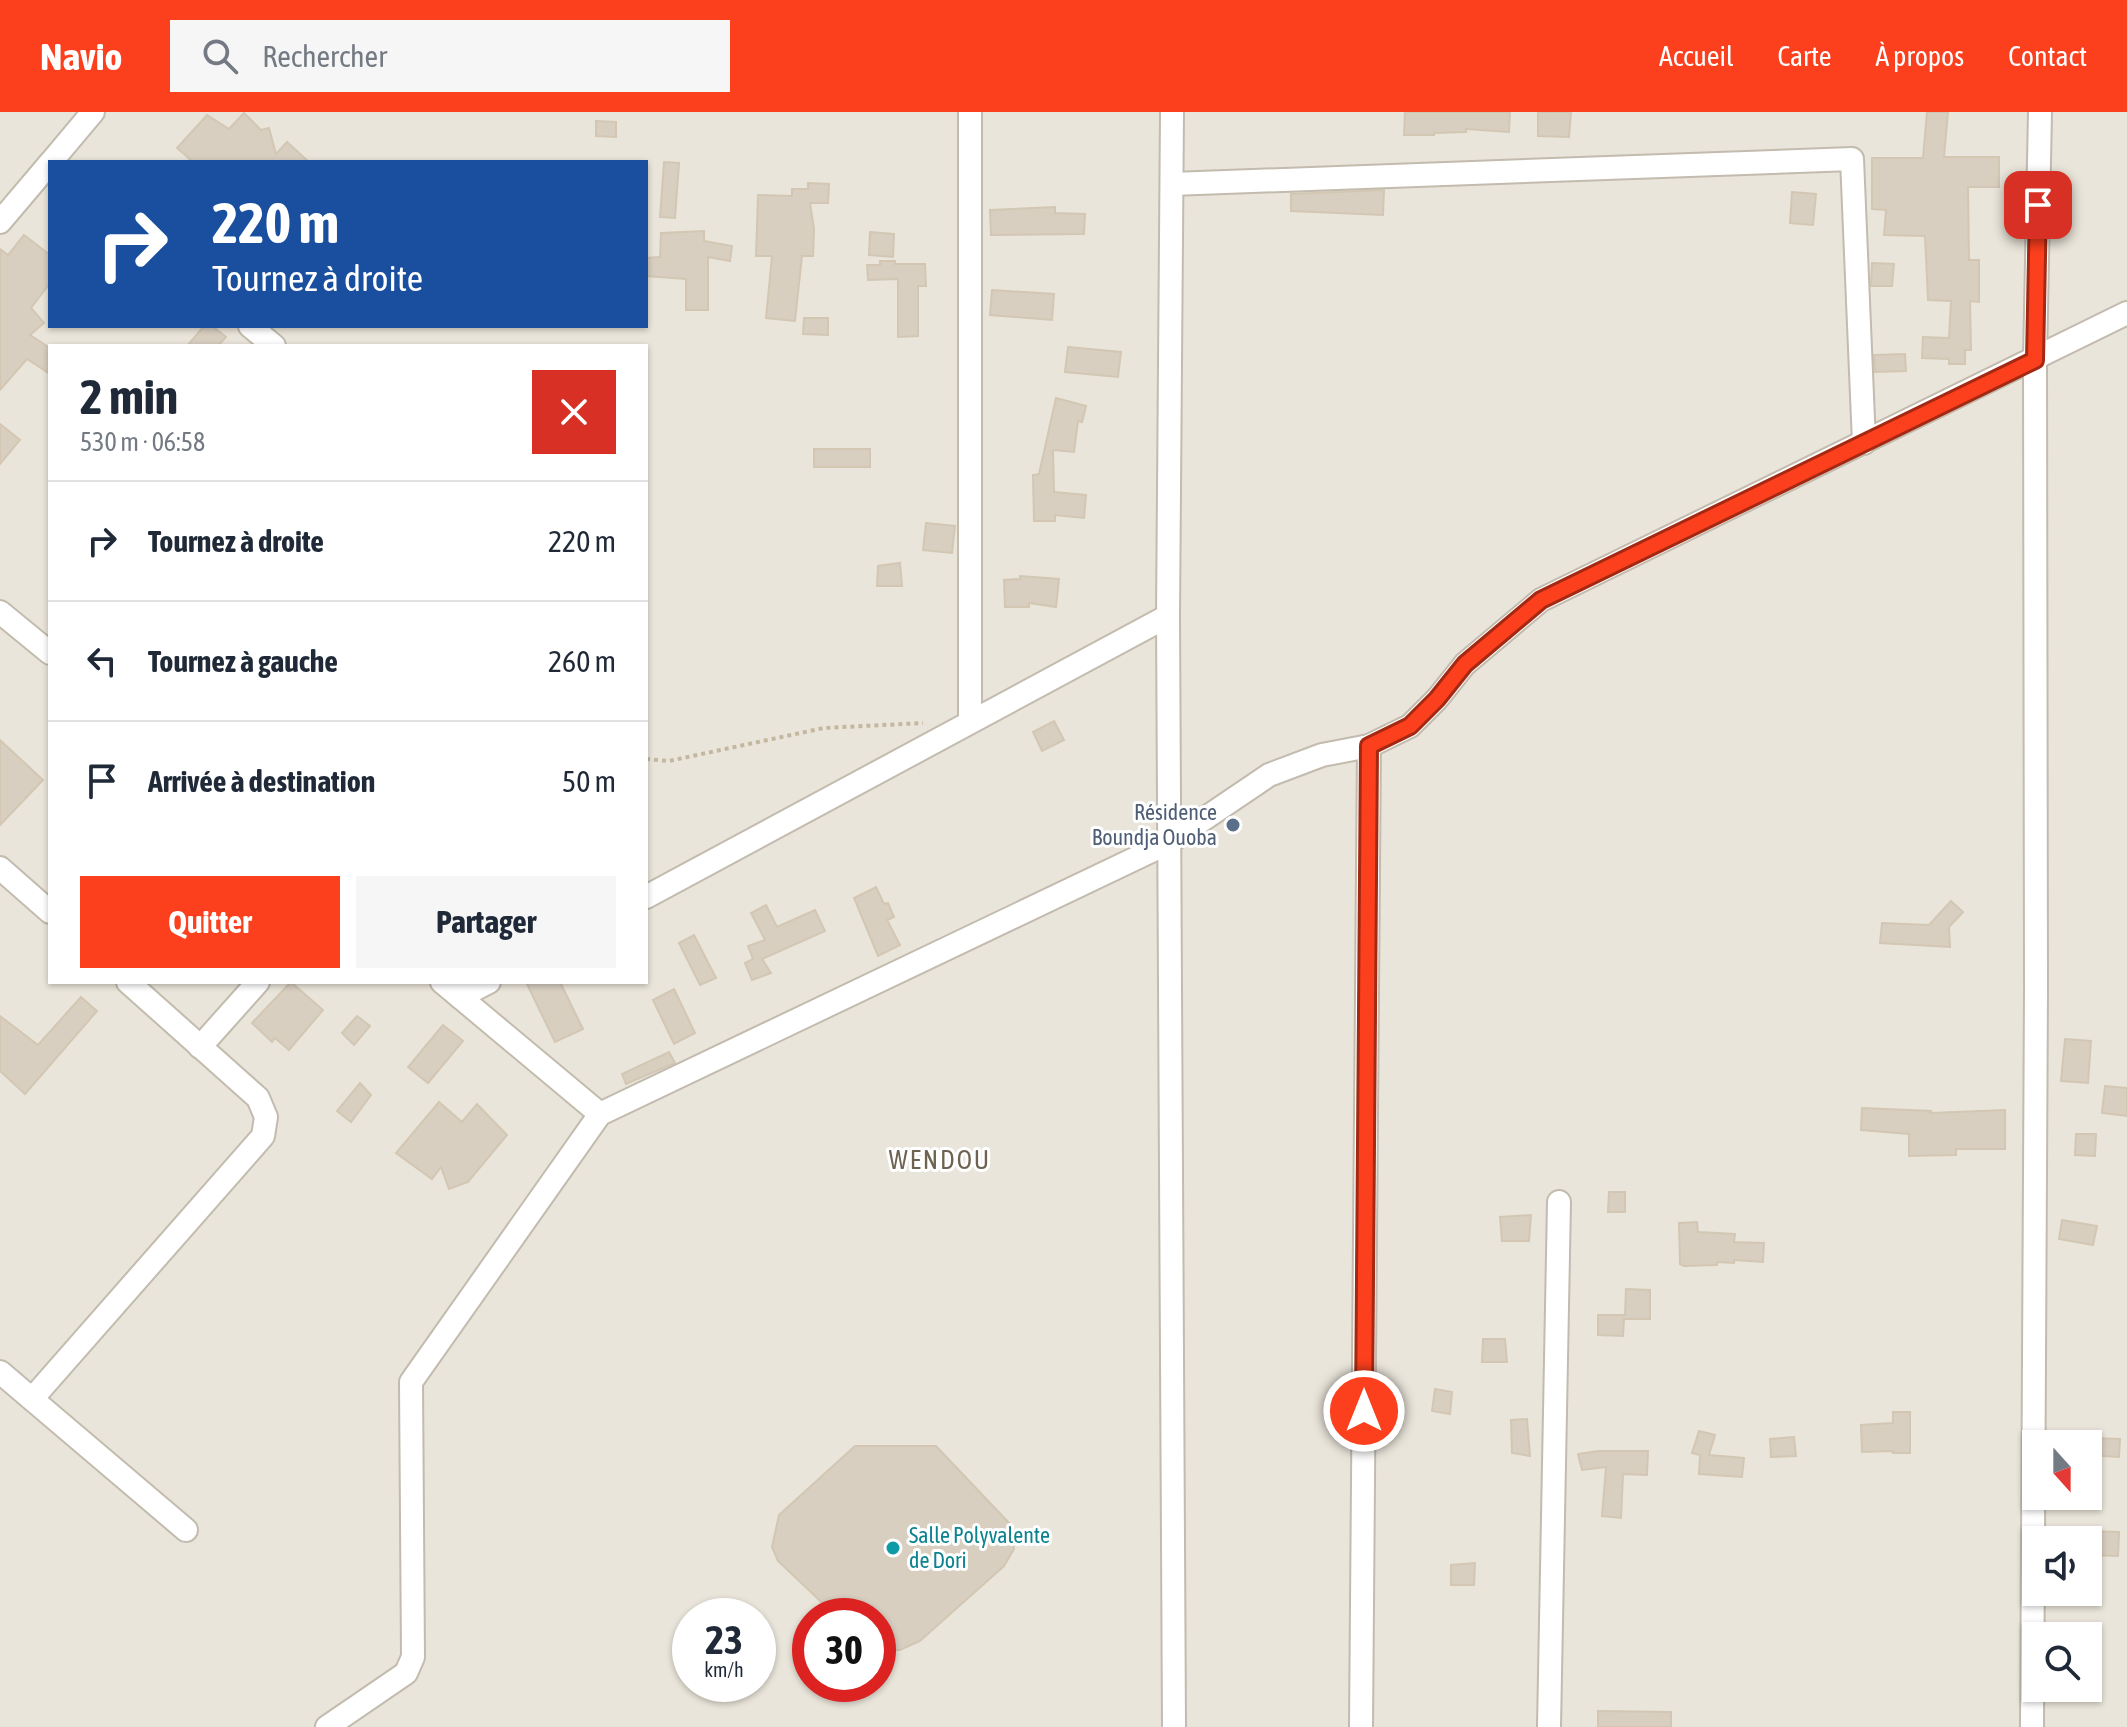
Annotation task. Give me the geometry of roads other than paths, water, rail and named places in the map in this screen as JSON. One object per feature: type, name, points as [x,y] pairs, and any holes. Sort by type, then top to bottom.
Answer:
[{"type":"street","points":[[53,160],[93,112]]},
{"type":"street","points":[[970,112],[970,721]]},
{"type":"street","points":[[1172,112],[1168,616],[1174,1727]]},
{"type":"street","points":[[2032,1727],[2035,360],[2040,112]]},
{"type":"street","points":[[1172,184],[1852,159],[1864,443]]},
{"type":"street","points":[[0,222],[48,166]]},
{"type":"street","points":[[327,1727],[406,1673],[413,1657],[411,1382],[600,1114],[1170,842],[1269,775],[1322,755],[1369,746],[1410,726],[1465,664],[1541,600],[2127,313]]},
{"type":"street","points":[[252,328],[272,344]]},
{"type":"street","points":[[0,612],[48,651]]},
{"type":"street","points":[[648,896],[1168,616]]},
{"type":"street","points":[[1361,1727],[1369,746]]},
{"type":"street","points":[[0,868],[48,910]]},
{"type":"street","points":[[32,1399],[263,1136],[266,1117],[258,1098],[130,984]]},
{"type":"street","points":[[200,1047],[256,984]]},
{"type":"street","points":[[444,984],[600,1114]]},
{"type":"street","points":[[460,997],[485,984]]},
{"type":"street","points":[[1549,1727],[1559,1202]]},
{"type":"street","points":[[0,1372],[186,1530]]},
{"type":"place","name":"Résidence Boundja Ouoba","points":[[1233,825]]},
{"type":"place","name":"Salle Polyvalente de Dori","points":[[893,1548]]},
{"type":"district","name":"WENDOU","points":[[940,1160]]}]
